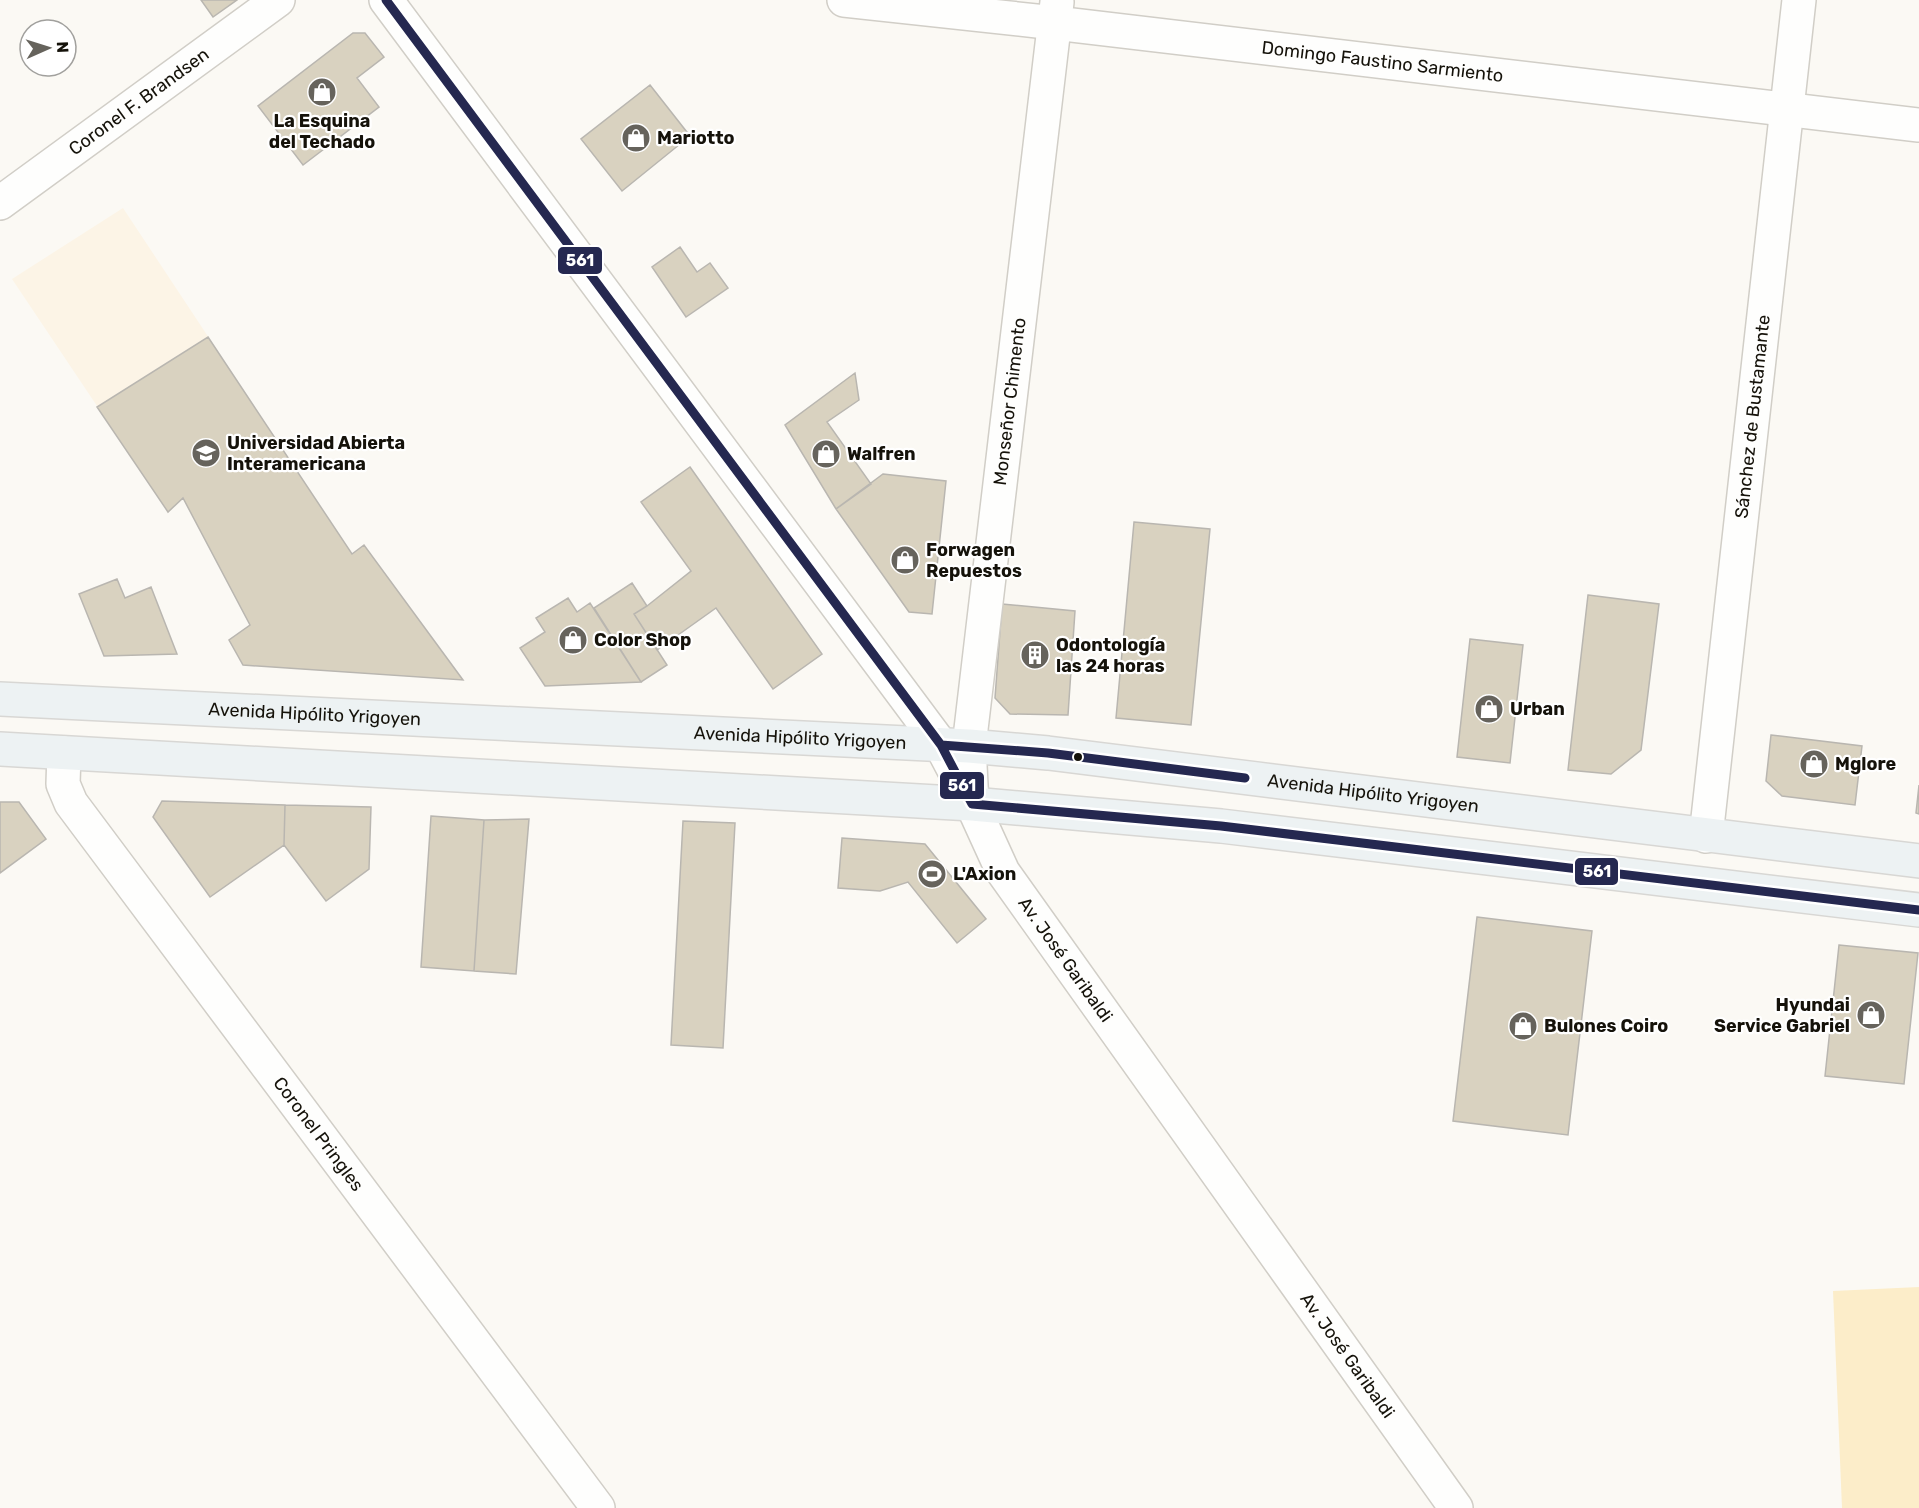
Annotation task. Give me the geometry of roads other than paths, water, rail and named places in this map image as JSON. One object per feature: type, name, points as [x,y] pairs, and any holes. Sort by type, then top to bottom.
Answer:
[{"type":"main road","name":"Avenida Hipólito Yrigoyen","points":[[0,699],[955,746],[1060,754],[1919,861]]},
{"type":"main road","points":[[0,749],[972,804],[1221,826],[1919,910]]},
{"type":"street","name":"Coronel F. Brandsen","points":[[0,203],[278,0]]},
{"type":"street","points":[[386,0],[955,746]]},
{"type":"street","name":"Domingo Faustino Sarmiento","points":[[844,0],[1056,11],[1919,125]]},
{"type":"street","name":"Sánchez de Bustamante","points":[[1706,836],[1799,0]]},
{"type":"street","name":"Monseñor Chimento","points":[[972,804],[955,746],[1056,11]]},
{"type":"street","name":"Coronel Pringles","points":[[64,753],[63,784],[71,803],[598,1508]]},
{"type":"street","name":"Av. José Garibaldi","points":[[972,804],[1003,872],[1456,1508]]},
{"type":"place","name":"La Esquina del Techado","points":[[322,92]]},
{"type":"place","name":"Mariotto","points":[[636,138]]},
{"type":"place","name":"Universidad Abierta Interamericana","points":[[206,453]]},
{"type":"place","name":"Walfren","points":[[826,454]]},
{"type":"place","name":"Forwagen Repuestos","points":[[905,560]]},
{"type":"place","name":"Color Shop","points":[[573,640]]},
{"type":"place","name":"Odontología las 24 horas","points":[[1035,655]]},
{"type":"place","name":"Urban","points":[[1489,709]]},
{"type":"place","name":"Mglore","points":[[1814,764]]},
{"type":"place","name":"L'Axion","points":[[932,874]]},
{"type":"place","name":"Hyundai Service Gabriel","points":[[1871,1015]]},
{"type":"place","name":"Bulones Coiro","points":[[1523,1026]]}]
